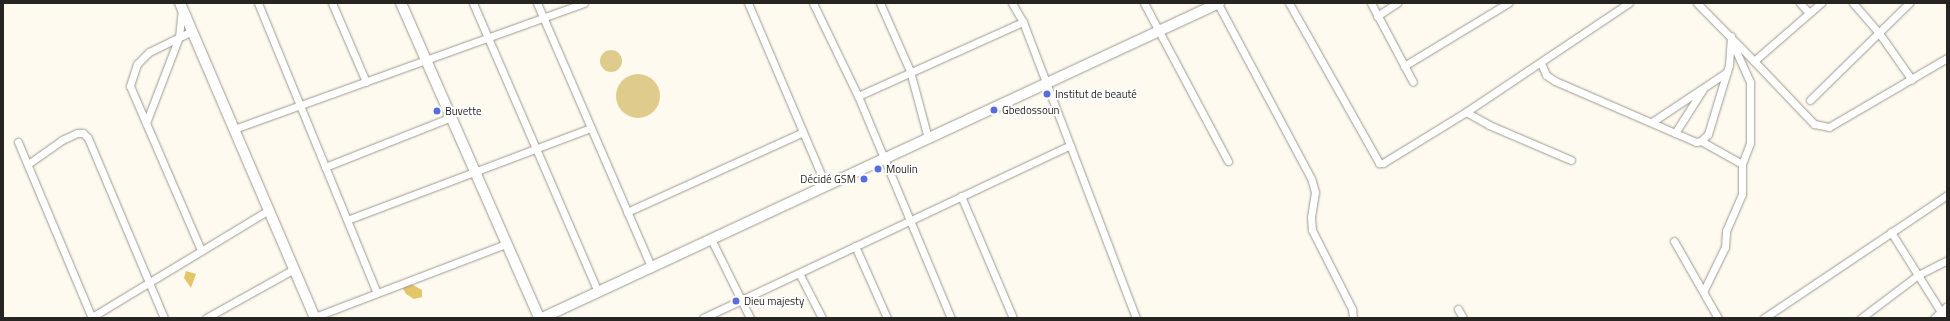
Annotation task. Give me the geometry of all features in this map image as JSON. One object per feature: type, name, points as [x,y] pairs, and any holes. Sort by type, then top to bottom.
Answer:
[{"type":"street","points":[[258,3],[377,293]]},
{"type":"street","points":[[332,3],[366,82]]},
{"type":"street","points":[[401,3],[539,318]]},
{"type":"street","points":[[473,3],[598,292]]},
{"type":"street","points":[[537,3],[651,268]]},
{"type":"street","points":[[234,129],[584,3]]},
{"type":"street","points":[[748,3],[826,186]]},
{"type":"street","points":[[813,3],[858,96],[883,159],[951,318]]},
{"type":"street","points":[[880,3],[910,71],[928,138]]},
{"type":"street","points":[[1012,3],[1023,22],[1136,318]]},
{"type":"street","points":[[1144,3],[1228,161]]},
{"type":"street","points":[[542,318],[1218,3],[1311,178],[1315,192],[1311,217],[1312,230],[1352,309],[1353,318]]},
{"type":"street","points":[[1289,3],[1379,163],[1384,163],[1466,112],[1629,3]]},
{"type":"street","points":[[1371,3],[1413,82]]},
{"type":"street","points":[[1377,16],[1397,3]]},
{"type":"street","points":[[1404,66],[1508,3]]},
{"type":"street","points":[[1697,3],[1732,39],[1744,55],[1754,61],[1814,124],[1822,126],[1829,127],[1842,120],[1947,58]]},
{"type":"street","points":[[1800,3],[1808,13]]},
{"type":"street","points":[[1754,61],[1820,3]]},
{"type":"street","points":[[1853,3],[1879,32],[1912,80]]},
{"type":"street","points":[[1810,100],[1909,3]]},
{"type":"street","points":[[182,5],[314,317],[506,244]]},
{"type":"street","points":[[146,123],[179,36],[182,5]]},
{"type":"street","points":[[858,96],[910,71],[1023,22]]},
{"type":"street","points":[[192,31],[179,36],[149,52],[137,64],[131,77],[130,86],[201,250]]},
{"type":"street","points":[[1701,141],[1708,134],[1728,69],[1732,39]]},
{"type":"street","points":[[1652,122],[1704,87],[1744,55]]},
{"type":"street","points":[[1704,290],[1725,247],[1726,231],[1742,194],[1742,164],[1750,143],[1752,121],[1750,82],[1744,55]]},
{"type":"street","points":[[1541,63],[1546,75],[1555,81],[1696,142],[1701,141],[1742,164]]},
{"type":"street","points":[[1675,133],[1704,87]]},
{"type":"street","points":[[1466,112],[1489,125],[1571,160]]},
{"type":"street","points":[[325,167],[451,117]]},
{"type":"street","points":[[347,220],[591,128]]},
{"type":"street","points":[[627,212],[803,132]]},
{"type":"street","points":[[28,164],[62,140],[77,133],[83,134],[88,138],[150,281],[164,318]]},
{"type":"street","points":[[18,142],[92,317],[269,210]]},
{"type":"street","points":[[703,318],[1070,144]]},
{"type":"street","points":[[1764,318],[1947,195]]},
{"type":"street","points":[[961,196],[1013,318]]},
{"type":"street","points":[[1891,232],[1946,318]]},
{"type":"street","points":[[711,239],[750,318]]},
{"type":"street","points":[[1674,241],[1704,290],[1718,318]]},
{"type":"street","points":[[855,246],[887,318]]},
{"type":"street","points":[[1861,318],[1918,275],[1947,260]]},
{"type":"street","points":[[206,318],[294,270]]},
{"type":"street","points":[[799,273],[822,318]]},
{"type":"street","points":[[1934,318],[1947,306]]},
{"type":"street","points":[[1458,309],[1463,318]]},
{"type":"shaded area","points":[[611,50],[619,53],[622,61],[619,69],[611,72],[603,69],[600,61],[603,53]]},
{"type":"shaded area","points":[[638,74],[650,78],[656,84],[660,96],[656,108],[650,114],[638,118],[626,114],[620,108],[616,96],[620,84],[626,78]]},
{"type":"shaded area","points":[[186,271],[196,274],[191,288],[184,278]]},
{"type":"shaded area","points":[[409,283],[422,290],[422,297],[414,299],[406,294],[402,287]]},
{"type":"place","name":"Institut de beauté","points":[[1047,94]]},
{"type":"place","name":"Gbedossoun","points":[[994,110]]},
{"type":"place","name":"Buvette","points":[[437,111]]},
{"type":"place","name":"Moulin","points":[[878,169]]},
{"type":"place","name":"Décidé GSM","points":[[864,179]]},
{"type":"place","name":"Dieu majesty","points":[[736,301]]}]
